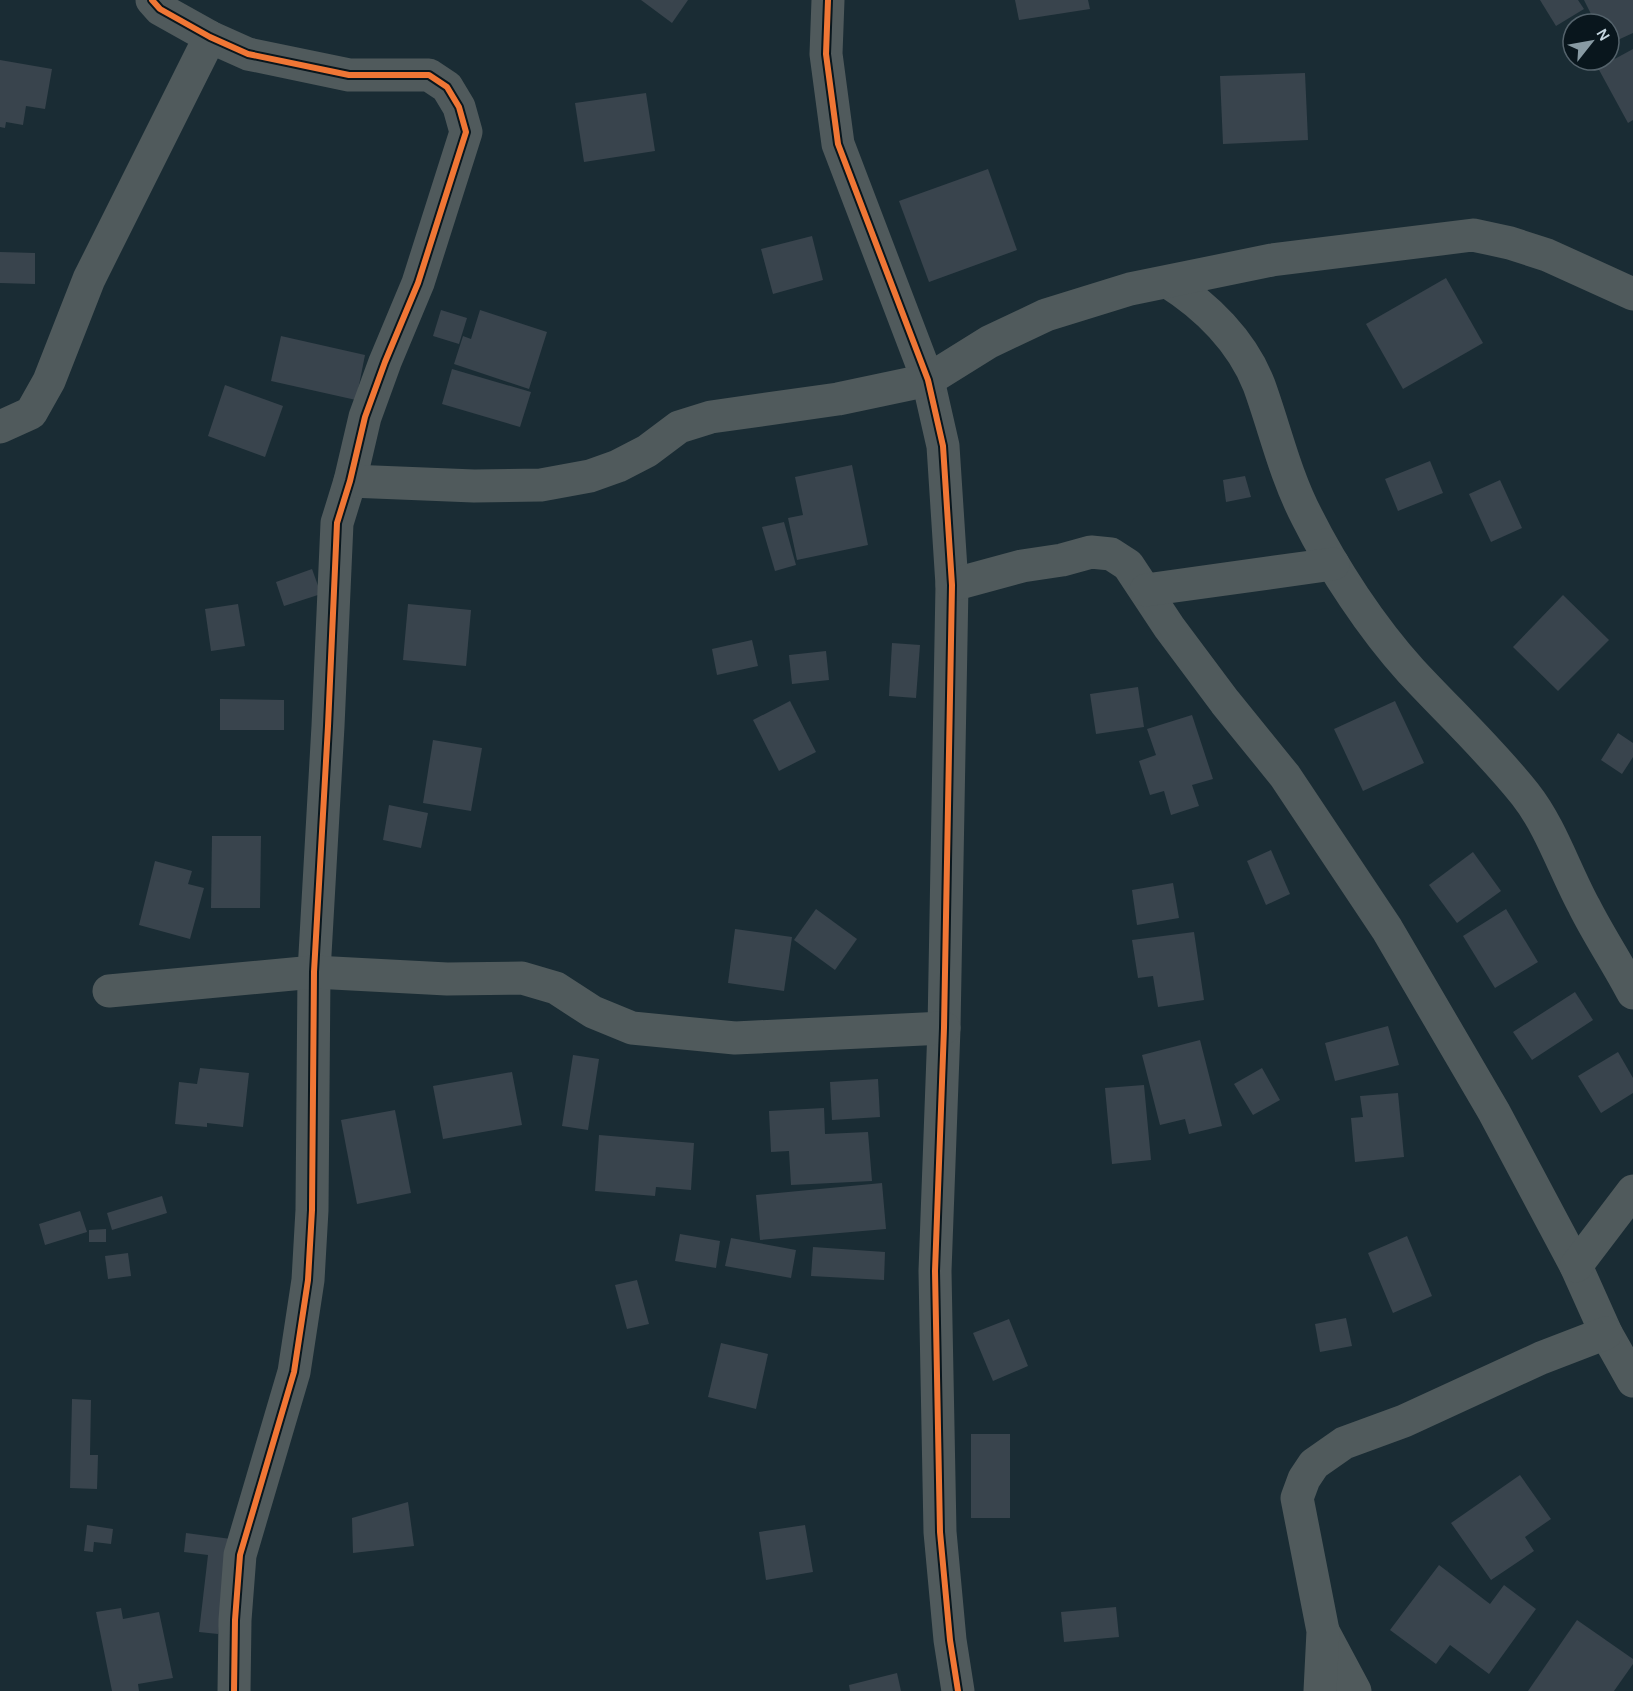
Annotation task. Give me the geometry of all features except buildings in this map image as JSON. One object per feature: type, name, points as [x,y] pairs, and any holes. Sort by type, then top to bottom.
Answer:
[{"type":"street","points":[[152,0],[160,9],[210,37],[248,54],[349,75],[429,75],[447,87],[459,107],[466,132],[418,283],[365,417],[350,482],[337,523],[314,972],[312,1210],[308,1280],[294,1372],[240,1555],[235,1620],[234,1691]]},
{"type":"street","points":[[828,0],[826,54],[838,144],[928,380],[943,446],[952,585],[944,1028],[935,1271],[940,1508],[951,1640],[958,1691]]},
{"type":"street","points":[[0,427],[31,413],[50,381],[88,279],[210,37]]},
{"type":"street","points":[[350,482],[474,486],[541,485],[590,476],[618,466],[647,451],[679,427],[711,417],[838,399],[928,380],[989,342],[1046,315],[1130,289],[1272,260],[1473,235],[1510,243],[1547,255],[1633,294]]},
{"type":"street","points":[[1168,282],[1192,297],[1229,334],[1246,360],[1258,385],[1294,488],[1306,516],[1333,564],[1409,669],[1495,758],[1527,796],[1554,842],[1584,906],[1633,993]]},
{"type":"street","points":[[952,585],[1023,566],[1062,560],[1091,552],[1111,554],[1128,565],[1169,627],[1225,702],[1285,776],[1387,929],[1494,1112],[1576,1266],[1606,1333],[1633,1379]]},
{"type":"street","points":[[1146,590],[1333,564]]},
{"type":"street","points":[[109,991],[314,972],[447,979],[522,978],[556,988],[593,1012],[632,1029],[735,1038],[944,1028]]},
{"type":"street","points":[[1576,1266],[1633,1191]]},
{"type":"street","points":[[1320,1691],[1323,1631],[1297,1498],[1304,1479],[1314,1464],[1344,1443],[1404,1421],[1540,1358],[1606,1333]]},
{"type":"street","points":[[1323,1631],[1355,1691]]},
{"type":"cycle path","points":[[152,0],[160,9],[210,37],[248,54],[349,75],[429,75],[447,87],[459,107],[466,132],[418,283],[365,417],[350,481],[337,523],[314,972],[312,1210],[308,1280],[294,1372],[240,1555],[235,1620],[234,1691]]},
{"type":"cycle path","points":[[828,0],[826,54],[838,144],[928,380],[943,446],[952,585],[944,1028],[935,1271],[940,1532],[950,1640],[958,1691]]}]
